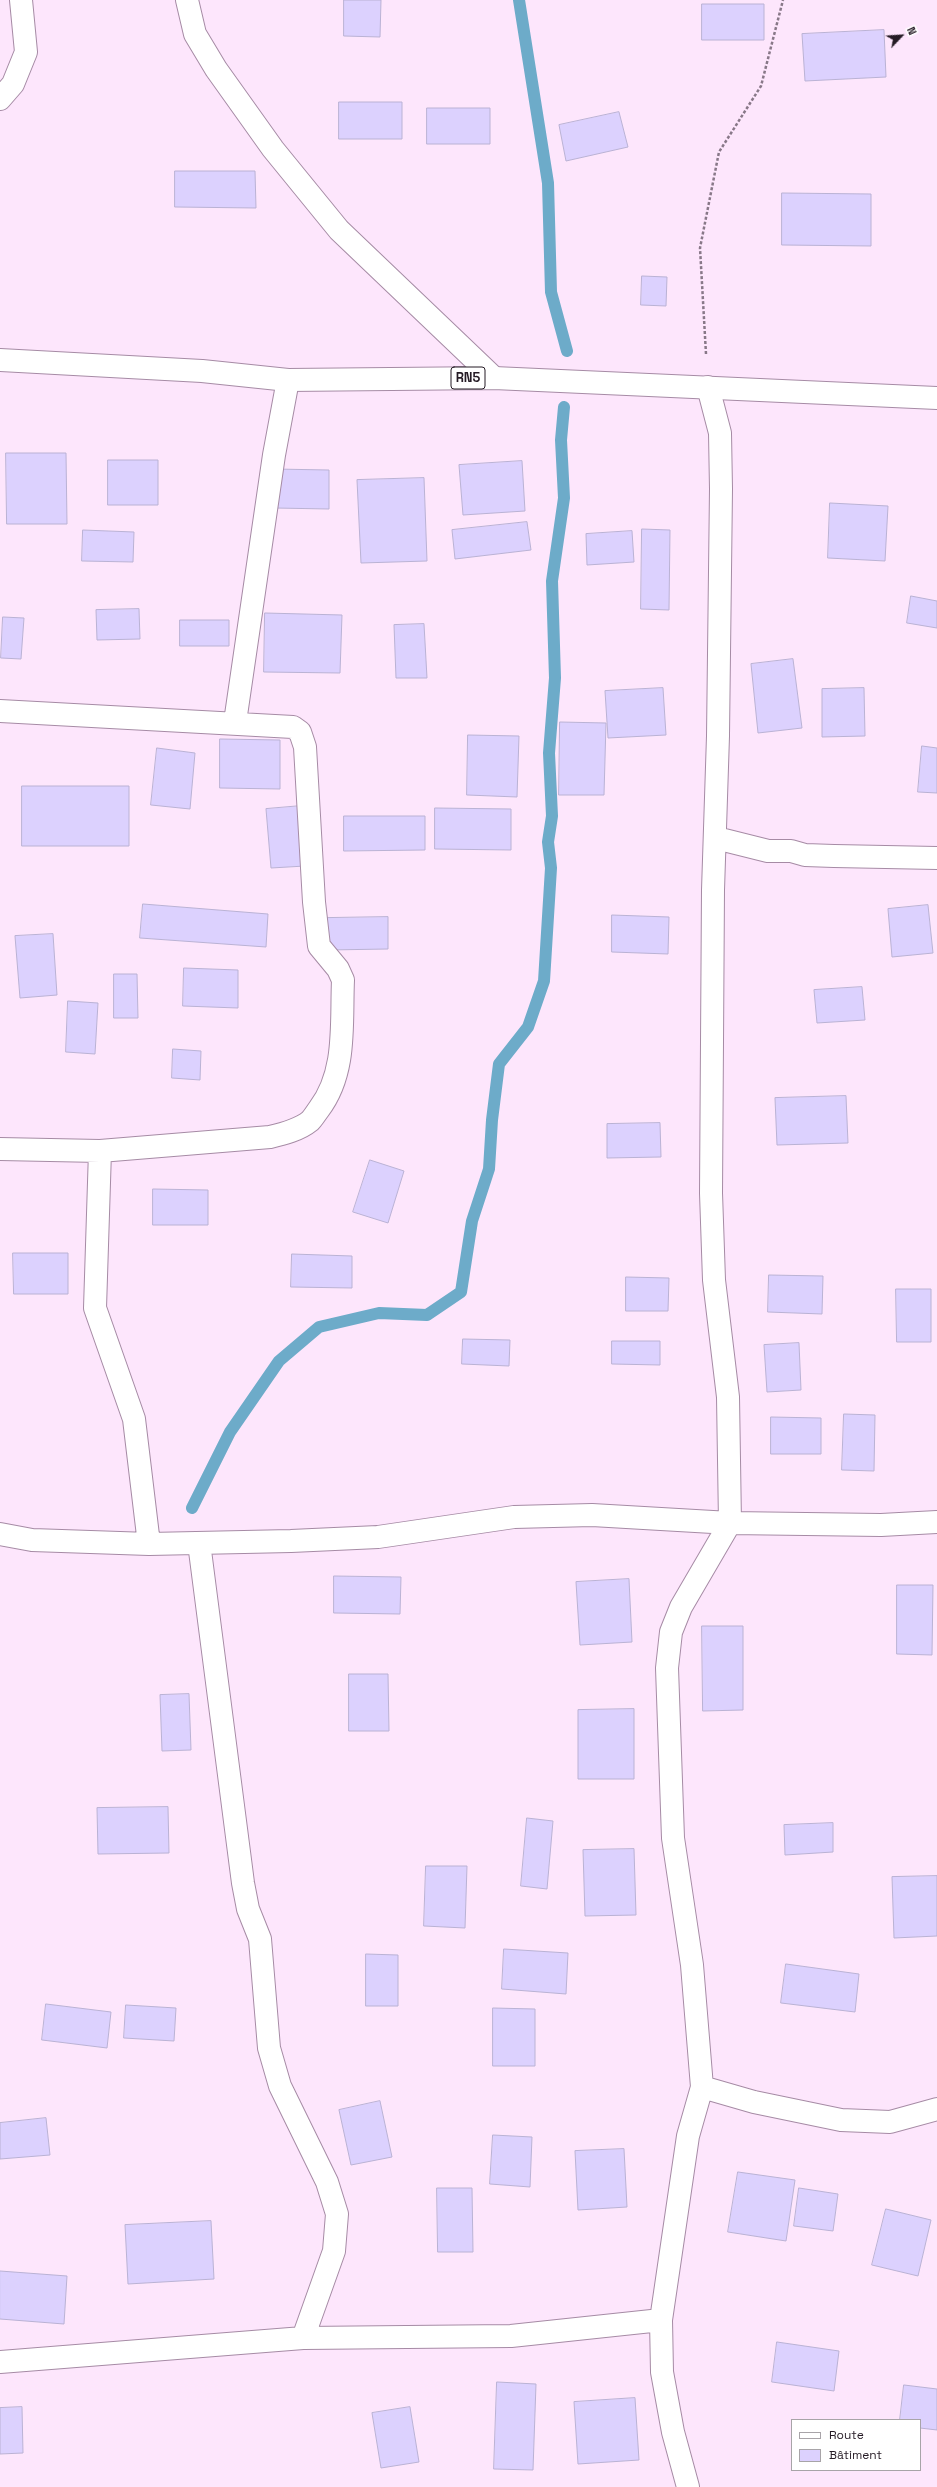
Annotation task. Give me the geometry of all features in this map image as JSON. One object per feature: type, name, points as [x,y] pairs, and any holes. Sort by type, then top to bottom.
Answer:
[{"type":"main road","points":[[0,99],[13,84],[26,52],[21,0]]},
{"type":"main road","points":[[187,0],[195,34],[216,69],[273,149],[340,230],[494,378]]},
{"type":"main road","name":"RN5","points":[[0,360],[202,371],[288,380],[494,378],[937,398]]},
{"type":"main road","points":[[235,722],[274,455],[288,380]]},
{"type":"main road","points":[[688,2487],[684,2480],[673,2432],[662,2372],[661,2320],[688,2136],[702,2087],[692,1965],[673,1838],[667,1668],[671,1632],[681,1607],[730,1523],[728,1397],[714,1280],[711,1193],[714,946],[713,890],[716,838],[720,433],[708,387]]},
{"type":"main road","points":[[0,711],[190,722],[235,722],[293,727],[300,732],[305,747],[314,902],[319,946],[338,969],[343,980],[338,1076],[327,1099],[310,1121],[287,1133],[270,1137],[100,1151],[0,1149]]},
{"type":"main road","points":[[716,838],[768,852],[791,850],[805,855],[937,858]]},
{"type":"main road","points":[[100,1151],[95,1308],[134,1419],[149,1544]]},
{"type":"main road","points":[[0,1534],[32,1540],[149,1544],[378,1537],[514,1517],[592,1515],[730,1523],[881,1525],[937,1522]]},
{"type":"main road","points":[[199,1543],[243,1883],[248,1909],[260,1939],[269,2048],[280,2086],[327,2182],[337,2214],[334,2251],[304,2338]]},
{"type":"main road","points":[[702,2087],[754,2102],[841,2120],[890,2122],[937,2109]]},
{"type":"main road","points":[[0,2362],[304,2338],[511,2336],[661,2320]]},
{"type":"path","points":[[708,387],[700,248],[701,241],[719,152],[762,86],[783,0]]},
{"type":"building","points":[[344,0],[381,0],[380,37],[344,36]]},
{"type":"building","points":[[702,4],[764,4],[764,40],[702,40]]},
{"type":"building","points":[[884,30],[886,77],[805,81],[802,34]]},
{"type":"building","points":[[339,102],[402,102],[402,139],[339,139]]},
{"type":"building","points":[[427,108],[490,108],[490,144],[427,144]]},
{"type":"building","points":[[619,112],[628,147],[566,161],[559,125]]},
{"type":"building","points":[[175,171],[255,171],[256,208],[175,207]]},
{"type":"building","points":[[782,193],[871,194],[871,246],[782,245]]},
{"type":"building","points":[[642,276],[667,277],[666,306],[641,305]]},
{"type":"building","points":[[6,453],[66,453],[67,524],[7,524]]},
{"type":"building","points":[[108,460],[158,460],[158,505],[108,505]]},
{"type":"building","points":[[522,461],[525,511],[463,515],[459,465]]},
{"type":"building","points":[[274,469],[329,470],[329,509],[274,508]]},
{"type":"building","points":[[424,478],[427,561],[361,563],[357,480]]},
{"type":"building","points":[[830,503],[888,506],[885,561],[828,558]]},
{"type":"building","points":[[527,522],[531,550],[455,559],[452,530]]},
{"type":"building","points":[[642,529],[670,530],[669,610],[641,609]]},
{"type":"building","points":[[83,530],[134,532],[133,562],[82,561]]},
{"type":"building","points":[[632,531],[634,562],[587,565],[586,534]]},
{"type":"building","points":[[911,596],[937,601],[937,628],[907,623]]},
{"type":"building","points":[[139,609],[140,639],[97,640],[96,610]]},
{"type":"building","points":[[265,613],[342,615],[340,673],[264,672]]},
{"type":"building","points":[[3,617],[24,618],[21,659],[1,658]]},
{"type":"building","points":[[180,620],[229,620],[229,646],[180,646]]},
{"type":"building","points":[[424,624],[427,678],[396,678],[394,625]]},
{"type":"building","points":[[793,659],[802,728],[758,733],[751,664]]},
{"type":"building","points":[[663,688],[666,735],[608,738],[605,691]]},
{"type":"building","points":[[864,688],[865,736],[822,737],[822,689]]},
{"type":"building","points":[[560,722],[606,723],[604,795],[559,795]]},
{"type":"building","points":[[468,735],[519,736],[517,797],[467,795]]},
{"type":"building","points":[[220,739],[280,740],[280,789],[220,788]]},
{"type":"building","points":[[922,746],[937,748],[937,793],[918,792]]},
{"type":"building","points":[[157,748],[195,753],[190,809],[151,805]]},
{"type":"building","points":[[22,786],[129,786],[129,846],[22,846]]},
{"type":"building","points":[[301,806],[305,866],[271,868],[266,809]]},
{"type":"building","points":[[435,808],[511,809],[511,850],[435,849]]},
{"type":"building","points":[[344,816],[425,816],[425,850],[344,851]]},
{"type":"building","points":[[143,904],[268,914],[266,947],[140,938]]},
{"type":"building","points":[[928,905],[933,953],[892,957],[888,909]]},
{"type":"building","points":[[612,915],[669,917],[668,954],[612,952]]},
{"type":"building","points":[[388,917],[388,949],[328,950],[327,918]]},
{"type":"building","points":[[53,934],[57,995],[20,998],[15,936]]},
{"type":"building","points":[[184,968],[238,970],[238,1008],[183,1006]]},
{"type":"building","points":[[114,974],[137,974],[138,1018],[114,1018]]},
{"type":"building","points":[[862,987],[865,1020],[817,1023],[814,990]]},
{"type":"building","points":[[68,1001],[98,1003],[95,1054],[66,1052]]},
{"type":"building","points":[[173,1049],[201,1051],[200,1080],[172,1078]]},
{"type":"building","points":[[846,1096],[848,1143],[777,1145],[775,1098]]},
{"type":"building","points":[[660,1123],[661,1157],[607,1158],[607,1124]]},
{"type":"building","points":[[370,1160],[404,1171],[388,1223],[353,1212]]},
{"type":"building","points":[[153,1189],[208,1190],[208,1225],[153,1225]]},
{"type":"building","points":[[13,1253],[68,1253],[68,1294],[14,1294]]},
{"type":"building","points":[[292,1254],[352,1256],[352,1288],[291,1287]]},
{"type":"building","points":[[769,1275],[823,1276],[822,1314],[768,1312]]},
{"type":"building","points":[[626,1277],[669,1278],[668,1311],[626,1311]]},
{"type":"building","points":[[896,1289],[931,1289],[931,1342],[897,1342]]},
{"type":"building","points":[[463,1339],[510,1340],[509,1366],[462,1364]]},
{"type":"building","points":[[612,1341],[660,1341],[660,1365],[612,1364]]},
{"type":"building","points":[[799,1343],[801,1390],[767,1392],[764,1345]]},
{"type":"building","points":[[844,1414],[875,1415],[874,1471],[842,1470]]},
{"type":"building","points":[[771,1417],[821,1418],[821,1454],[771,1454]]},
{"type":"building","points":[[334,1576],[401,1577],[400,1614],[334,1613]]},
{"type":"building","points":[[629,1579],[632,1642],[580,1645],[576,1582]]},
{"type":"building","points":[[897,1585],[933,1585],[932,1655],[897,1654]]},
{"type":"building","points":[[702,1626],[743,1626],[743,1710],[703,1711]]},
{"type":"building","points":[[349,1674],[388,1674],[389,1731],[349,1731]]},
{"type":"building","points":[[189,1694],[191,1750],[162,1751],[160,1695]]},
{"type":"building","points":[[634,1709],[634,1779],[578,1779],[578,1710]]},
{"type":"building","points":[[168,1807],[169,1853],[98,1854],[97,1808]]},
{"type":"building","points":[[527,1818],[553,1821],[547,1889],[521,1886]]},
{"type":"building","points":[[833,1823],[833,1852],[785,1855],[784,1825]]},
{"type":"building","points":[[634,1849],[636,1915],[585,1916],[583,1850]]},
{"type":"building","points":[[426,1866],[467,1866],[465,1928],[424,1926]]},
{"type":"building","points":[[937,1876],[937,1936],[894,1938],[892,1877]]},
{"type":"building","points":[[504,1949],[568,1953],[566,1994],[502,1989]]},
{"type":"building","points":[[366,1954],[398,1955],[398,2006],[366,2006]]},
{"type":"building","points":[[786,1964],[859,1974],[855,2012],[781,2003]]},
{"type":"building","points":[[46,2004],[111,2012],[107,2048],[42,2040]]},
{"type":"building","points":[[126,2005],[176,2008],[174,2041],[124,2038]]},
{"type":"building","points":[[493,2008],[535,2009],[535,2066],[493,2066]]},
{"type":"building","points":[[380,2101],[392,2157],[351,2165],[339,2110]]},
{"type":"building","points":[[46,2118],[50,2155],[0,2159],[0,2123]]},
{"type":"building","points":[[493,2135],[532,2137],[530,2187],[490,2184]]},
{"type":"building","points":[[624,2149],[627,2207],[578,2210],[575,2151]]},
{"type":"building","points":[[738,2172],[795,2180],[786,2241],[728,2232]]},
{"type":"building","points":[[437,2188],[472,2188],[473,2252],[438,2252]]},
{"type":"building","points":[[799,2188],[838,2194],[833,2231],[794,2226]]},
{"type":"building","points":[[886,2209],[931,2220],[918,2276],[872,2265]]},
{"type":"building","points":[[211,2221],[214,2279],[128,2284],[125,2225]]},
{"type":"building","points":[[0,2271],[67,2276],[64,2324],[0,2319]]},
{"type":"building","points":[[777,2342],[839,2351],[834,2391],[772,2382]]},
{"type":"building","points":[[497,2382],[536,2384],[533,2470],[494,2469]]},
{"type":"building","points":[[904,2385],[937,2389],[937,2430],[921,2428],[921,2419],[900,2419]]},
{"type":"building","points":[[635,2398],[639,2460],[578,2464],[574,2402]]},
{"type":"building","points":[[22,2407],[23,2453],[0,2454],[0,2408]]},
{"type":"building","points":[[410,2407],[419,2462],[381,2468],[372,2413]]},
{"type":"waterway","points":[[519,0],[548,183],[551,292],[567,351]]},
{"type":"waterway","points":[[192,1508],[230,1432],[279,1361],[319,1327],[379,1313],[427,1315],[461,1292],[472,1221],[489,1169],[492,1120],[499,1064],[528,1027],[544,981],[551,868],[548,842],[552,816],[549,753],[555,678],[552,581],[564,498],[561,440],[564,407]]}]
